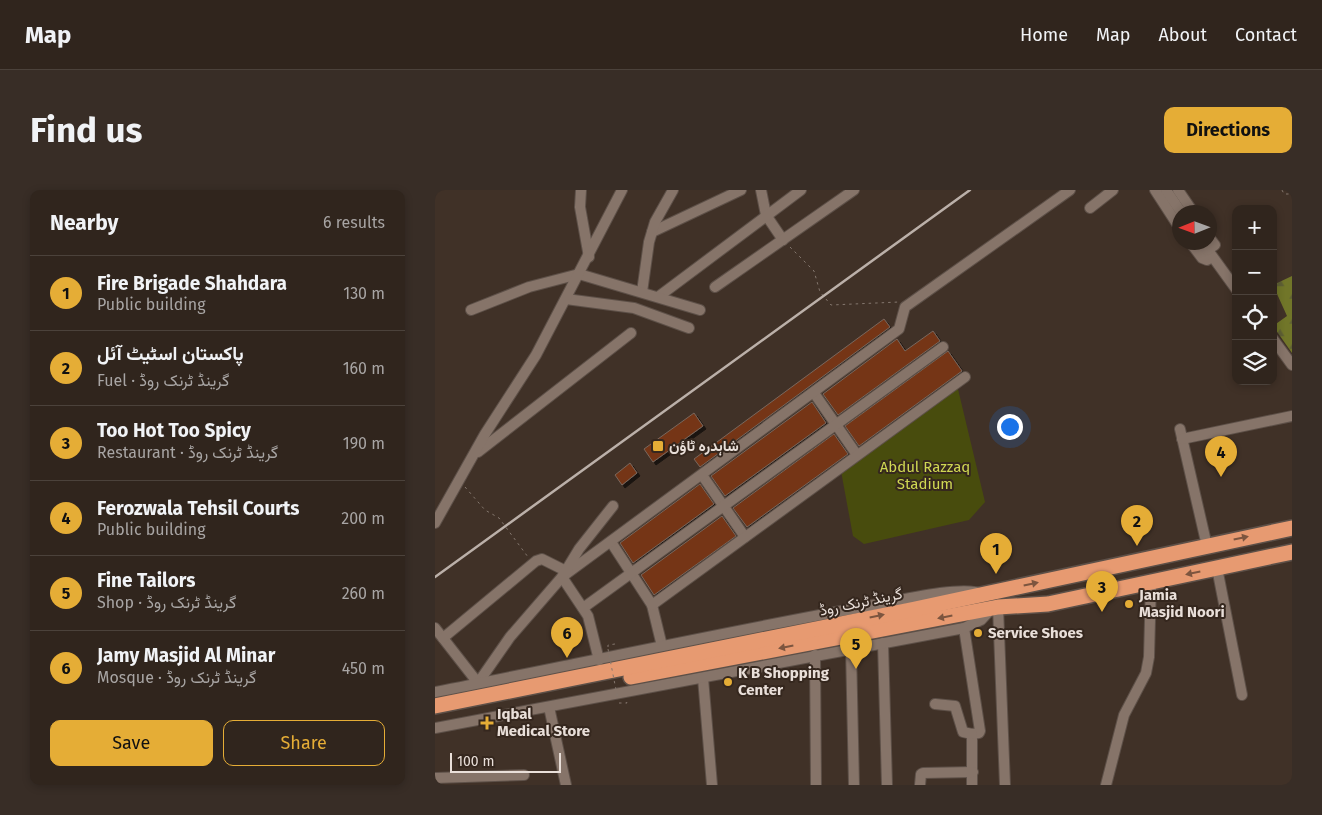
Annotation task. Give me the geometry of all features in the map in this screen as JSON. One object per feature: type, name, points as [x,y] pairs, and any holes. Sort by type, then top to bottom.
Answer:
[{"type":"highway","name":"گرینڈ ٹرنک روڈ","points":[[435,706],[983,594],[1292,528]]},
{"type":"highway","name":"گرینڈ ٹرنک روڈ","points":[[435,716],[996,607],[1048,604],[1292,552]]},
{"type":"street","points":[[581,190],[581,207],[589,257]]},
{"type":"street","points":[[435,523],[473,456],[536,355],[589,257],[622,190]]},
{"type":"street","points":[[642,292],[652,232],[673,190]]},
{"type":"street","points":[[652,232],[741,190]]},
{"type":"street","points":[[761,190],[766,215],[783,240]]},
{"type":"street","points":[[658,297],[801,190]]},
{"type":"street","points":[[715,288],[854,190]]},
{"type":"street","points":[[565,573],[611,542],[814,394],[899,329],[905,307],[1070,190]]},
{"type":"street","points":[[1089,208],[1113,190]]},
{"type":"street","points":[[1155,190],[1172,216]]},
{"type":"street","points":[[1166,190],[1176,205]]},
{"type":"street","points":[[1178,190],[1188,205]]},
{"type":"street","points":[[1196,250],[1202,258],[1207,260],[1207,250]]},
{"type":"street","points":[[1207,250],[1232,284]]},
{"type":"street","points":[[471,310],[529,287],[579,274],[701,310]]},
{"type":"street","points":[[566,299],[634,308],[689,328]]},
{"type":"street","points":[[473,456],[631,333]]},
{"type":"street","points":[[1277,345],[1292,364]]},
{"type":"street","points":[[583,608],[943,347]]},
{"type":"street","points":[[652,605],[965,377]]},
{"type":"street","points":[[814,394],[857,456]]},
{"type":"street","points":[[1182,440],[1292,416]]},
{"type":"street","points":[[1180,428],[1207,546]]},
{"type":"street","points":[[702,475],[745,536]]},
{"type":"street","points":[[478,683],[511,637],[565,573],[613,506]]},
{"type":"street","points":[[611,542],[652,605],[662,646]]},
{"type":"street","points":[[443,638],[534,563],[542,559],[565,573],[590,624],[599,660]]},
{"type":"street","points":[[1217,568],[1242,695]]},
{"type":"street","points":[[1106,785],[1124,715],[1146,673],[1149,657],[1151,582]]},
{"type":"street","points":[[435,692],[599,660],[747,628],[923,596],[969,589],[983,594]]},
{"type":"street","points":[[435,728],[964,628],[981,620],[996,607]]},
{"type":"street","points":[[996,607],[1005,785]]},
{"type":"street","points":[[435,628],[478,683]]},
{"type":"street","points":[[935,704],[955,706],[963,732],[979,733],[964,628]]},
{"type":"street","points":[[883,643],[887,785]]},
{"type":"street","points":[[851,649],[854,785]]},
{"type":"street","points":[[815,655],[816,785]]},
{"type":"street","points":[[703,678],[712,785]]},
{"type":"street","points":[[549,707],[566,785]]},
{"type":"street","points":[[972,734],[973,785]]},
{"type":"street","points":[[921,785],[921,774],[923,773],[973,772]]},
{"type":"street","points":[[435,778],[479,781],[525,775]]},
{"type":"path","points":[[1283,190],[1284,194],[1292,194]]},
{"type":"path","points":[[783,240],[814,271],[820,292],[831,305],[899,302],[905,307]]},
{"type":"path","points":[[459,480],[485,510],[499,518],[534,563]]},
{"type":"path","points":[[613,648],[615,644],[607,645],[619,704],[627,703],[626,699],[623,700]]},
{"type":"green space","points":[[1292,276],[1292,353],[1277,332],[1277,323],[1287,316],[1277,294],[1277,283]]},
{"type":"green space","name":"Abdul Razzaq Stadium","points":[[957,385],[985,502],[969,520],[864,544],[853,536],[841,471]]},
{"type":"building","points":[[884,319],[890,327],[700,467],[694,459]]},
{"type":"building","points":[[933,331],[940,341],[838,415],[823,394],[897,339],[905,351]]},
{"type":"building","points":[[948,351],[962,371],[859,446],[845,426]]},
{"type":"building","points":[[812,402],[826,423],[725,496],[711,476]]},
{"type":"building","points":[[694,413],[703,426],[653,462],[644,449]]},
{"type":"building","points":[[834,434],[848,454],[747,527],[733,508]]},
{"type":"building","points":[[630,463],[637,473],[622,485],[615,475]]},
{"type":"building","points":[[700,484],[714,504],[633,563],[620,543]]},
{"type":"building","points":[[722,516],[736,536],[654,595],[641,575]]},
{"type":"railway","points":[[435,577],[970,190]]},
{"type":"place","name":"شاہدرہ ٹاؤن","points":[[658,446]]},
{"type":"place","name":"Ferozwala Tehsil Courts","points":[[1221,477]]},
{"type":"place","name":"پاکستان اسٹیٹ آئل","points":[[1137,546]]},
{"type":"place","name":"Fire Brigade Shahdara","points":[[996,574]]},
{"type":"place","name":"Jamia Masjid Noori","points":[[1129,604]]},
{"type":"place","name":"Too Hot Too Spicy","points":[[1102,612]]},
{"type":"place","name":"Service Shoes","points":[[978,633]]},
{"type":"place","name":"Jamy Masjid Al Minar","points":[[567,658]]},
{"type":"place","name":"Fine Tailors","points":[[856,669]]},
{"type":"place","name":"K B Shopping Center","points":[[728,682]]},
{"type":"place","name":"Iqbal Medical Store","points":[[487,723]]}]
